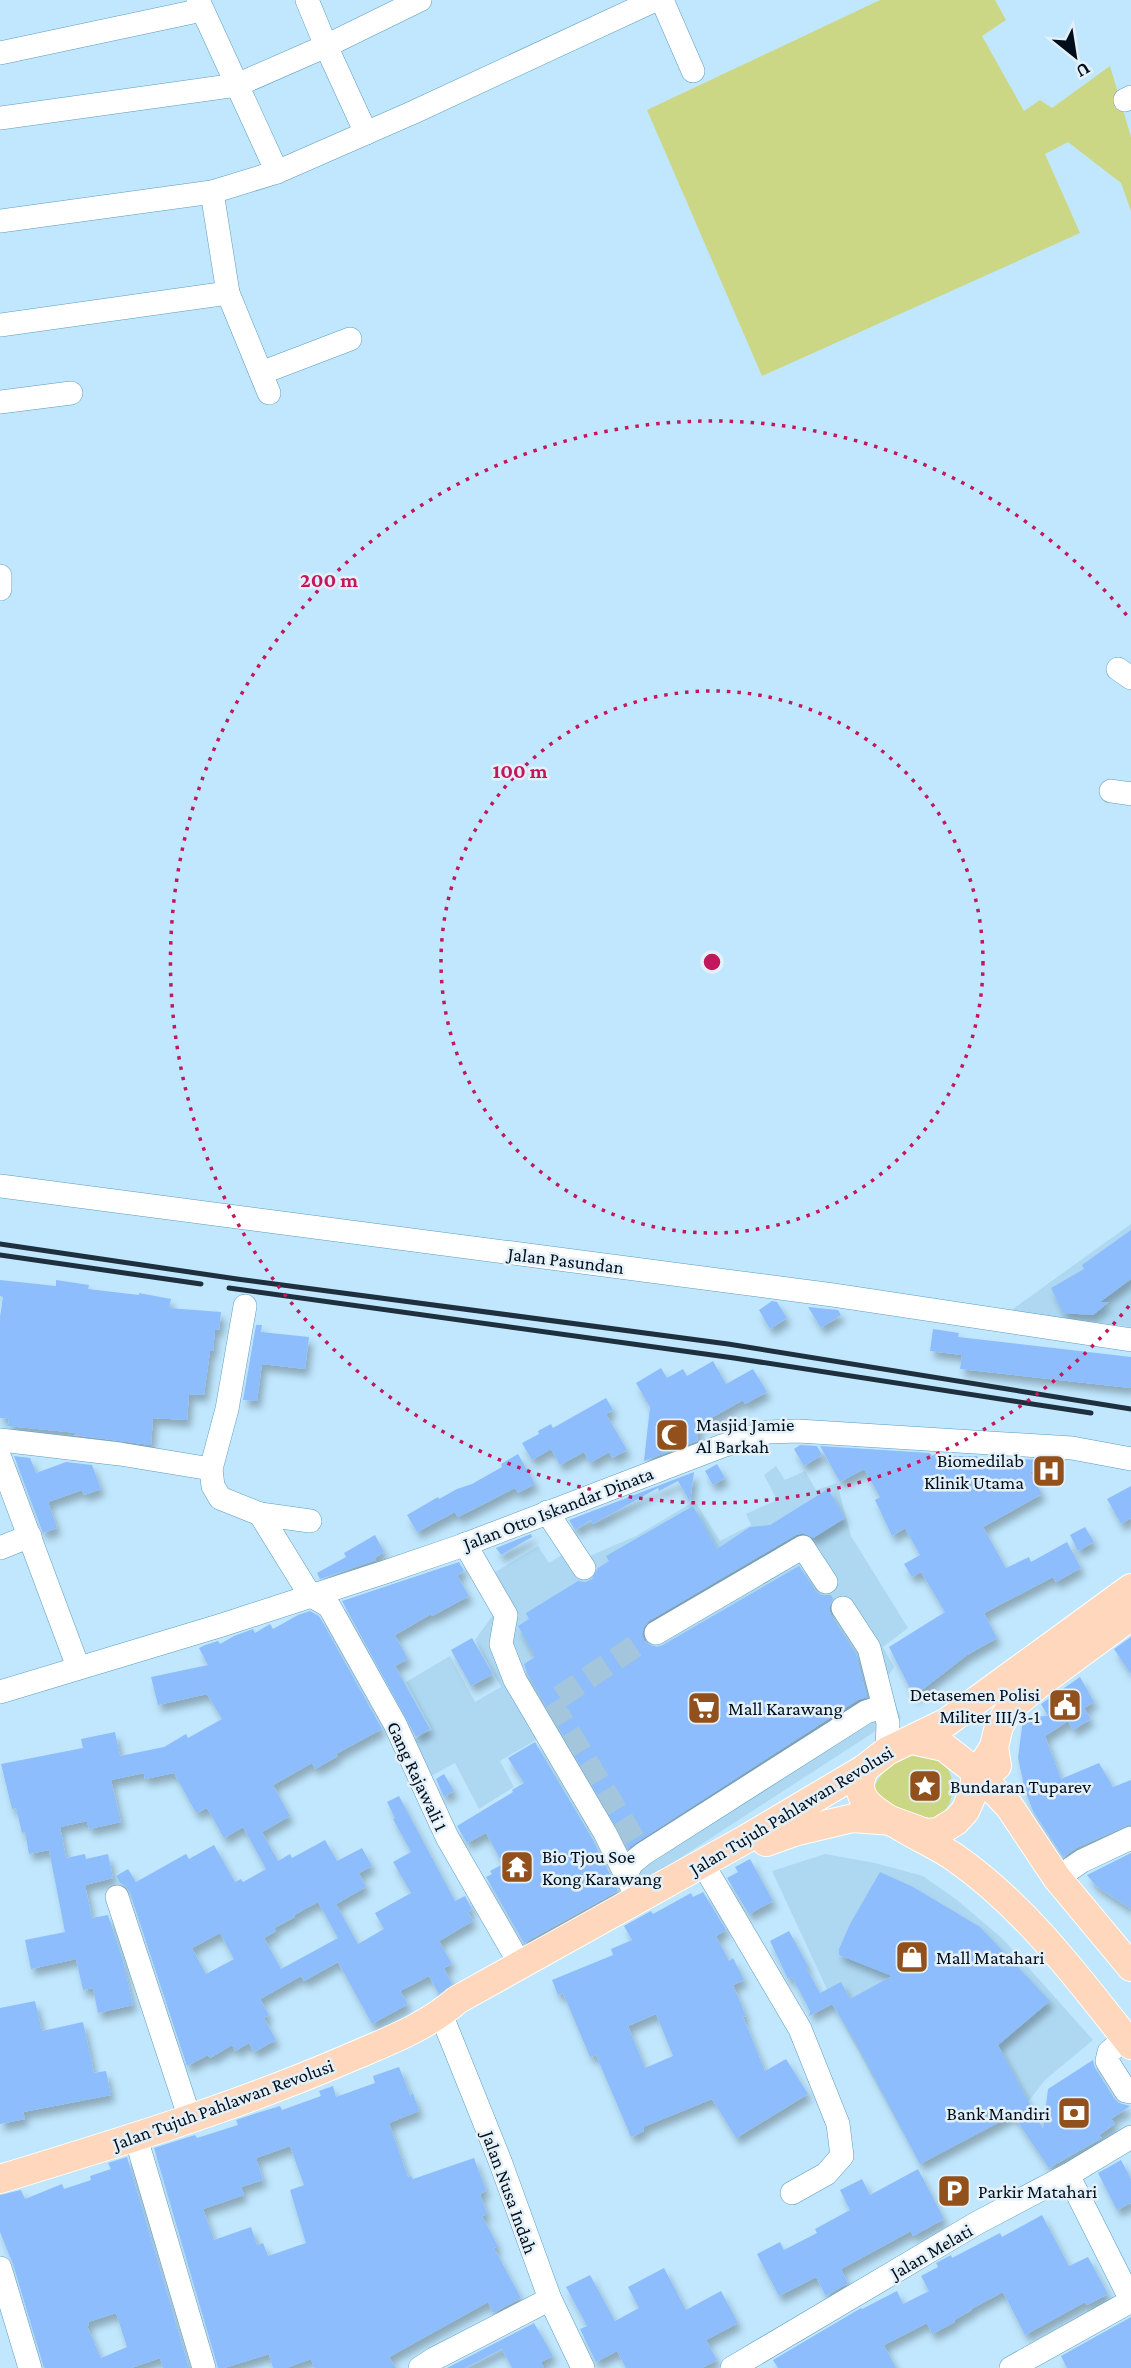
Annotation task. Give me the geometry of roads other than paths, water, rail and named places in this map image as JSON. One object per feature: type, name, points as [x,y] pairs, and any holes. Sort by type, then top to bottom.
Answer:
[{"type":"main road","name":"Jalan Tujuh Pahlawan Revolusi","points":[[0,2179],[190,2119],[334,2065],[441,2014],[457,2000],[520,1964],[631,1887],[746,1839],[864,1769],[887,1751],[947,1722],[1131,1588]]},
{"type":"main road","points":[[864,1769],[859,1783],[862,1796],[880,1815],[926,1833],[938,1832],[956,1821],[965,1811],[975,1789],[975,1771],[994,1747],[999,1726],[1010,1708],[1131,1616]]},
{"type":"main road","points":[[912,1740],[944,1747],[975,1771],[1009,1806],[1057,1878],[1127,1958]]},
{"type":"main road","points":[[994,1747],[998,1772],[1009,1806]]},
{"type":"main road","name":"Jalan Tujuh Pahlawan Revolusi","points":[[441,2014],[463,2012],[748,1849],[804,1829],[853,1818],[894,1821]]},
{"type":"main road","points":[[894,1821],[955,1858],[1002,1895],[1077,1977],[1128,2041]]},
{"type":"street","points":[[307,0],[366,133]]},
{"type":"street","points":[[0,118],[237,85],[327,46],[420,0]]},
{"type":"street","points":[[0,221],[212,192],[277,172],[655,0]]},
{"type":"street","points":[[662,0],[693,71]]},
{"type":"street","points":[[0,53],[200,5],[277,172]]},
{"type":"street","points":[[212,192],[228,293],[265,383],[350,339]]},
{"type":"street","points":[[0,325],[228,293]]},
{"type":"street","points":[[0,402],[71,393]]},
{"type":"street","points":[[0,576],[0,589]]},
{"type":"street","name":"Jalan Pasundan","points":[[0,1186],[833,1294],[1131,1340]]},
{"type":"street","points":[[245,1307],[227,1409],[212,1469],[213,1486],[220,1498],[260,1514],[310,1521]]},
{"type":"street","name":"Jalan Otto Iskandar Dinata","points":[[0,1692],[222,1625],[465,1544],[722,1446],[768,1432],[798,1431],[1072,1448],[1131,1459]]},
{"type":"street","points":[[0,1440],[120,1454],[212,1469]]},
{"type":"street","points":[[0,1458],[78,1667]]},
{"type":"street","points":[[547,1512],[584,1568]]},
{"type":"street","name":"Gang Rajawali 1","points":[[260,1514],[310,1595],[329,1606],[394,1724],[447,1837],[520,1964]]},
{"type":"street","points":[[0,1548],[30,1536]]},
{"type":"street","points":[[465,1544],[506,1615],[501,1644],[515,1680],[542,1709],[631,1887]]},
{"type":"street","points":[[656,1633],[803,1547],[826,1582]]},
{"type":"street","points":[[843,1608],[869,1648],[888,1723],[887,1751]]},
{"type":"street","points":[[875,1648],[883,1686],[883,1705]]},
{"type":"street","points":[[631,1887],[632,1863],[643,1854],[866,1712],[883,1705]]},
{"type":"street","points":[[1057,1878],[1082,1861],[1131,1838]]},
{"type":"street","points":[[707,1871],[800,2029],[838,2124],[842,2156],[826,2174],[792,2193]]},
{"type":"street","points":[[117,1897],[190,2119]]},
{"type":"street","name":"Jalan Nusa Indah","points":[[441,2014],[500,2161],[550,2299],[583,2368]]},
{"type":"street","points":[[1128,2041],[1109,2052],[1107,2061],[1126,2091],[1131,2092]]},
{"type":"street","name":"Jalan Melati","points":[[732,2368],[977,2223],[1068,2175],[1131,2137]]},
{"type":"street","points":[[136,2138],[204,2368]]},
{"type":"street","points":[[1011,2368],[1131,2301],[1068,2175]]},
{"type":"street","points":[[0,2268],[30,2368]]},
{"type":"street","points":[[421,2368],[550,2299]]},
{"type":"tunnel","points":[[635,1646],[551,1703],[643,1854]]},
{"type":"railway","points":[[0,1244],[237,1279],[728,1344],[1131,1409]]},
{"type":"railway","points":[[0,1255],[201,1284]]},
{"type":"railway","points":[[229,1288],[734,1358],[1091,1413]]},
{"type":"place","name":"Masjid Jamie Al Barkah","points":[[672,1435]]},
{"type":"place","name":"Biomedilab Klinik Utama","points":[[1049,1471]]},
{"type":"place","name":"Detasemen Polisi Militer III/3-1","points":[[1065,1705]]},
{"type":"place","name":"Mall Karawang","points":[[704,1708]]},
{"type":"place","name":"Bundaran Tuparev","points":[[925,1786]]},
{"type":"place","name":"Bio Tjou Soe Kong Karawang","points":[[517,1867]]},
{"type":"place","name":"Mall Matahari","points":[[912,1957]]},
{"type":"place","name":"Bank Mandiri","points":[[1074,2113]]},
{"type":"place","name":"Parkir Matahari","points":[[954,2191]]}]
